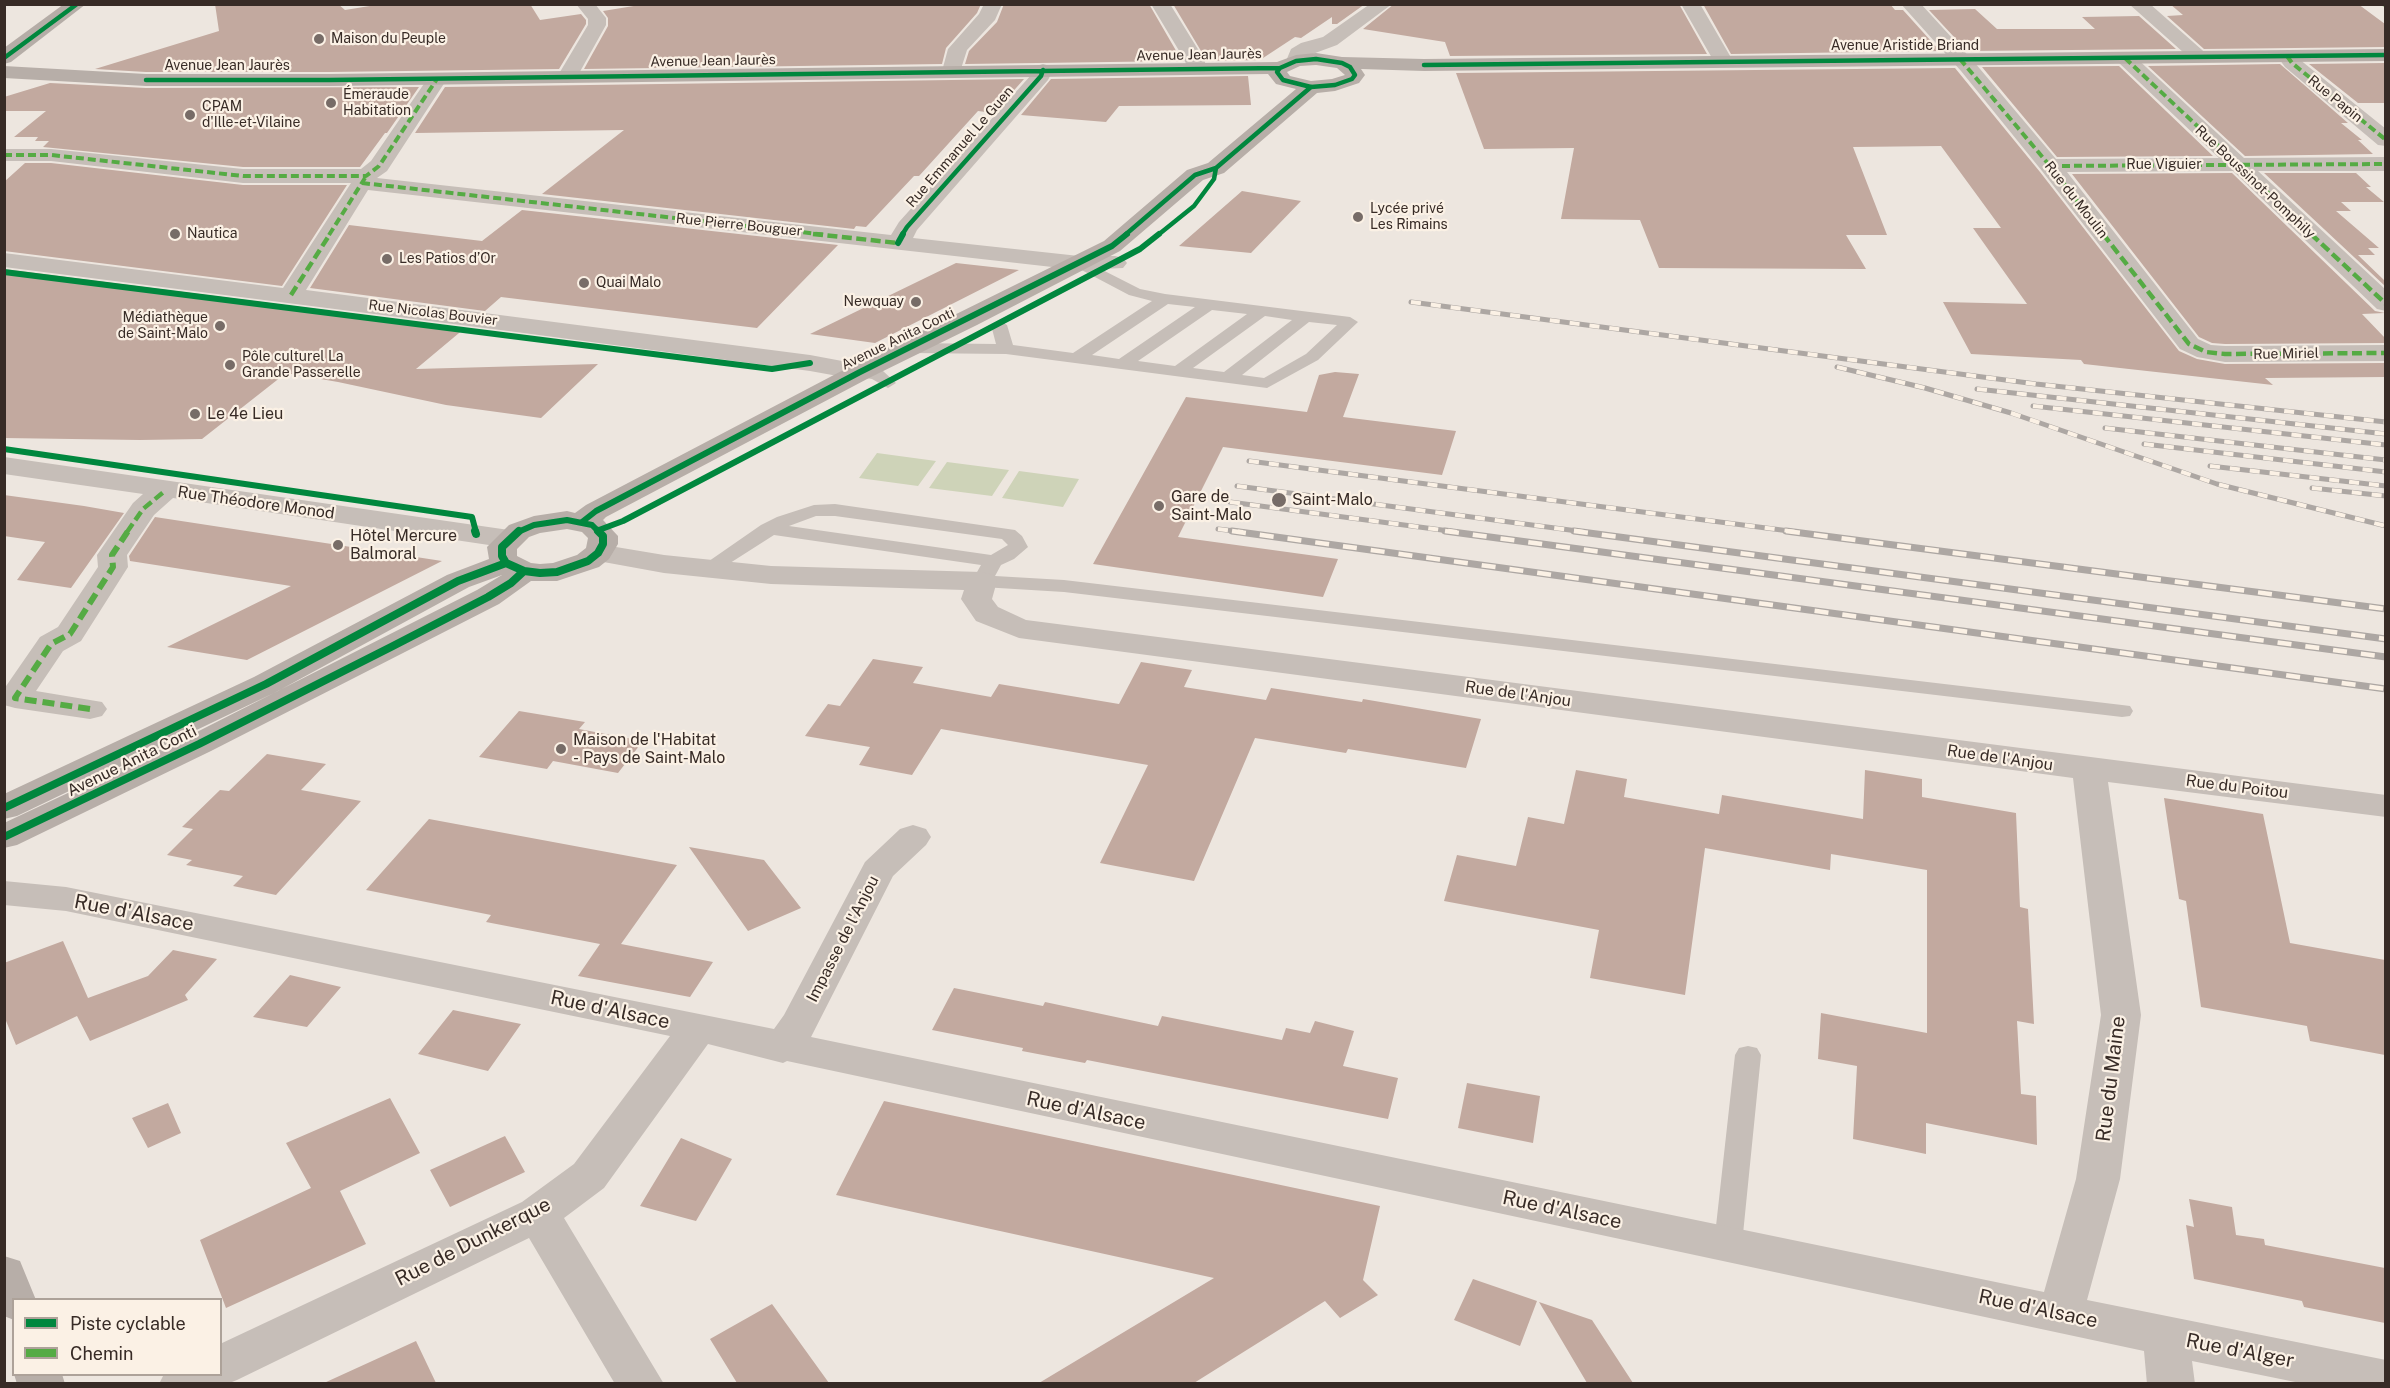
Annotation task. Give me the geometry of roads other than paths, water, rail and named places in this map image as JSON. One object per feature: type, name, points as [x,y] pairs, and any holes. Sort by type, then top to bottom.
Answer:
[{"type":"main road","points":[[4,58],[77,4]]},
{"type":"street","points":[[567,77],[597,25],[597,18],[585,4]]},
{"type":"street","points":[[952,71],[958,49],[988,16],[993,4]]},
{"type":"street","points":[[1161,4],[1194,59],[1197,69]]},
{"type":"street","points":[[1330,41],[1343,68],[1335,86],[1311,87],[1283,80],[1277,72],[1298,53],[1308,47],[1330,41],[1383,4]]},
{"type":"street","points":[[1690,4],[1723,61]]},
{"type":"street","name":"Rue du Moulin","points":[[1910,4],[1960,59],[2050,166],[2189,344]]},
{"type":"street","points":[[2139,4],[2200,57]]},
{"type":"street","name":"Rue Papin","points":[[2287,56],[2292,63],[2385,140]]},
{"type":"street","name":"Avenue Aristide Briand","points":[[1343,68],[1723,61],[2385,56]]},
{"type":"street","name":"Rue Boussinot-Pomphily","points":[[2125,58],[2385,304]]},
{"type":"street","name":"Avenue Jean Jaurès","points":[[4,72],[146,80],[437,79],[1197,69],[1288,64],[1316,59],[1343,68]]},
{"type":"street","name":"Rue Emmanuel Le Guen","points":[[898,243],[908,227],[1041,76],[1043,70]]},
{"type":"street","points":[[291,295],[364,180],[379,166],[437,79]]},
{"type":"street","name":"Avenue Anita Conti","points":[[593,535],[999,325],[1097,266],[1112,246],[1195,175],[1216,168],[1311,87]]},
{"type":"street","name":"Rue Pierre Bouguer","points":[[4,155],[51,155],[243,176],[364,180],[1097,266]]},
{"type":"street","name":"Rue Viguier","points":[[2050,166],[2385,164]]},
{"type":"street","name":"Avenue Anita Conti","points":[[593,535],[596,511],[860,372],[910,348],[1140,249],[1194,206],[1214,179],[1216,168]]},
{"type":"street","name":"Rue Nicolas Bouvier","points":[[4,260],[799,361],[860,372]]},
{"type":"street","name":"Rue Miriel","points":[[2189,344],[2206,352],[2225,354],[2385,353]]},
{"type":"street","name":"Rue Théodore Monod","points":[[4,465],[166,490],[513,558]]},
{"type":"street","points":[[90,709],[15,698],[51,644],[70,634],[113,567],[112,555],[143,509],[166,490]]},
{"type":"street","points":[[593,535],[588,561],[557,572],[513,558],[534,525],[550,521],[593,535],[664,564],[782,575],[987,571]]},
{"type":"street","name":"Avenue Anita Conti","points":[[4,808],[266,684],[458,582],[513,558],[511,583],[488,597],[199,744],[4,837]]},
{"type":"street","name":"Rue de l'Anjou","points":[[987,571],[976,598],[987,614],[1019,629],[2089,770]]},
{"type":"street","name":"Rue du Poitou","points":[[2089,770],[2385,806]]},
{"type":"street","name":"Rue du Maine","points":[[2061,1313],[2098,1179],[2121,1015],[2089,770]]},
{"type":"street","name":"Impasse de l'Anjou","points":[[783,1048],[801,1021],[878,870],[913,837]]},
{"type":"street","name":"Rue d'Alsace","points":[[4,893],[66,899],[698,1028],[783,1048],[2166,1336]]},
{"type":"street","name":"Rue de Dunkerque","points":[[222,1365],[538,1214],[590,1176],[698,1028]]},
{"type":"street","points":[[538,1214],[640,1383]]},
{"type":"street","points":[[4,1274],[13,1298]]},
{"type":"street","points":[[2166,1336],[2171,1383]]},
{"type":"street","name":"Rue d'Alger","points":[[2166,1336],[2385,1380]]},
{"type":"street","points":[[183,1383],[198,1376]]},
{"type":"lane","points":[[910,348],[957,347],[1006,350],[1267,383],[1312,357],[1350,322],[1165,299],[1135,292],[1097,266]]},
{"type":"lane","points":[[1075,359],[1165,299]]},
{"type":"lane","points":[[1120,365],[1210,304]]},
{"type":"lane","points":[[1178,372],[1262,311]]},
{"type":"lane","points":[[1226,379],[1305,317]]},
{"type":"lane","points":[[999,325],[1006,350]]},
{"type":"lane","points":[[860,372],[877,375],[888,383]]},
{"type":"lane","points":[[709,568],[768,529],[797,515],[835,510],[1008,534],[1016,540],[1018,547],[987,571]]},
{"type":"lane","points":[[768,529],[1064,585],[2122,711]]},
{"type":"lane","points":[[1728,1244],[1748,1055]]},
{"type":"railway","points":[[1411,302],[2036,384],[2386,422]]},
{"type":"railway","points":[[1837,367],[1925,388],[2011,413],[2217,484],[2386,526]]},
{"type":"railway","points":[[1977,389],[2386,434]]},
{"type":"railway","points":[[2033,406],[2386,445]]},
{"type":"railway","points":[[2105,428],[2386,460]]},
{"type":"railway","points":[[2144,444],[2386,472]]},
{"type":"railway","points":[[1249,461],[1797,532]]},
{"type":"railway","points":[[2210,466],[2386,486]]},
{"type":"railway","points":[[1237,486],[1585,532]]},
{"type":"railway","points":[[2312,488],[2386,496]]},
{"type":"railway","points":[[1230,502],[1457,532]]},
{"type":"railway","points":[[1218,529],[1243,532]]},
{"type":"railway","points":[[1232,531],[2386,689]]},
{"type":"railway","points":[[1445,531],[2386,657]]},
{"type":"railway","points":[[1574,531],[2386,639]]},
{"type":"railway","points":[[1786,531],[2386,609]]},
{"type":"place","name":"Maison du Peuple","points":[[319,39]]},
{"type":"place","name":"Émeraude Habitation","points":[[331,103]]},
{"type":"place","name":"CPAM d'Ille-et-Vilaine","points":[[190,115]]},
{"type":"place","name":"Lycée privé Les Rimains","points":[[1358,217]]},
{"type":"place","name":"Nautica","points":[[175,234]]},
{"type":"place","name":"Les Patios d’Or","points":[[387,259]]},
{"type":"place","name":"Quai Malo","points":[[584,283]]},
{"type":"place","name":"Newquay","points":[[916,302]]},
{"type":"place","name":"Médiathèque de Saint-Malo","points":[[220,326]]},
{"type":"place","name":"Pôle culturel La Grande Passerelle","points":[[230,365]]},
{"type":"place","name":"Le 4e Lieu","points":[[195,414]]},
{"type":"place","name":"Saint-Malo","points":[[1279,500]]},
{"type":"place","name":"Gare de Saint-Malo","points":[[1159,506]]},
{"type":"place","name":"Hôtel Mercure Balmoral","points":[[338,545]]},
{"type":"place","name":"Maison de l'Habitat - Pays de Saint-Malo","points":[[561,749]]}]
